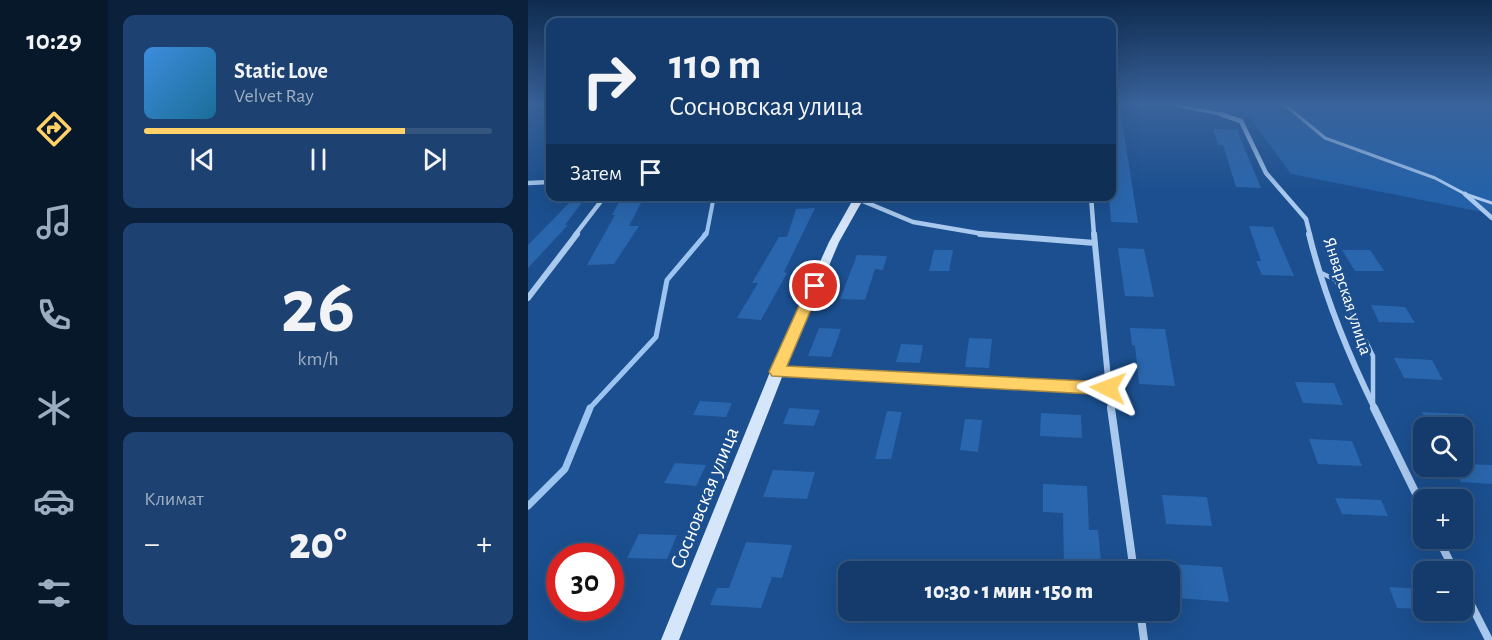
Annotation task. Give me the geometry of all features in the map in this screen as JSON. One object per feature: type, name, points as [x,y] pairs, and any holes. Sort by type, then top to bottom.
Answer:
[{"type":"main road","name":"Сосновская улица","points":[[670,640],[777,372],[834,242],[856,201]]},
{"type":"street","name":"Январская улица","points":[[1247,134],[1266,173],[1306,219],[1318,271],[1347,352],[1414,489]]},
{"type":"street","points":[[528,183],[546,182]]},
{"type":"street","points":[[1465,194],[1492,218]]},
{"type":"street","points":[[528,298],[601,201]]},
{"type":"street","points":[[865,201],[913,222],[993,236],[1095,243]]},
{"type":"street","points":[[1091,201],[1108,388],[1132,561]]},
{"type":"street","points":[[777,372],[1108,388]]},
{"type":"street","points":[[1473,609],[1489,640]]},
{"type":"street","points":[[1141,621],[1144,640]]},
{"type":"lane","points":[[1320,134],[1325,138],[1435,178],[1465,194],[1492,203]]},
{"type":"lane","points":[[1318,271],[1336,280],[1373,356],[1373,408]]},
{"type":"shaded area","points":[[1262,134],[1492,134],[1492,214],[1291,174]]},
{"type":"building","points":[[1116,134],[1124,134],[1138,223],[1111,222],[1109,201],[1116,201]]},
{"type":"building","points":[[1215,134],[1239,134],[1261,188],[1236,187],[1223,145],[1218,145]]},
{"type":"building","points":[[571,201],[578,201],[581,204],[565,225],[568,225],[528,268],[528,245]]},
{"type":"building","points":[[619,201],[642,201],[629,226],[639,226],[614,264],[587,265],[615,215],[612,215]]},
{"type":"building","points":[[815,208],[784,272],[787,273],[761,320],[737,318],[758,283],[752,283],[779,237],[787,237],[796,209]]},
{"type":"building","points":[[1249,226],[1273,227],[1294,276],[1262,275],[1256,261],[1261,261]]},
{"type":"building","points":[[1118,248],[1144,249],[1154,297],[1125,296]]},
{"type":"building","points":[[934,250],[953,250],[949,271],[929,271]]},
{"type":"building","points":[[1342,250],[1370,250],[1384,271],[1355,271]]},
{"type":"building","points":[[857,255],[887,256],[883,270],[875,269],[865,300],[840,299]]},
{"type":"building","points":[[1371,305],[1405,307],[1415,323],[1379,322]]},
{"type":"building","points":[[819,328],[841,329],[831,357],[808,356]]},
{"type":"building","points":[[1130,328],[1165,329],[1175,386],[1139,384],[1135,346],[1132,345]]},
{"type":"building","points":[[969,338],[992,339],[989,368],[965,367]]},
{"type":"building","points":[[901,344],[923,345],[920,363],[896,362]]},
{"type":"building","points":[[1394,358],[1432,360],[1443,380],[1404,378]]},
{"type":"building","points":[[1295,382],[1334,383],[1343,405],[1303,403]]},
{"type":"building","points":[[700,401],[732,403],[726,417],[693,415]]},
{"type":"building","points":[[789,408],[820,410],[814,426],[783,424]]},
{"type":"building","points":[[887,411],[902,412],[891,459],[875,459]]},
{"type":"building","points":[[1422,412],[1464,414],[1466,417],[1425,417]]},
{"type":"building","points":[[1041,413],[1081,415],[1082,438],[1040,436]]},
{"type":"building","points":[[965,419],[982,420],[978,452],[960,450]]},
{"type":"building","points":[[1309,439],[1352,441],[1362,466],[1318,464]]},
{"type":"building","points":[[675,463],[706,465],[696,486],[664,483]]},
{"type":"building","points":[[1473,464],[1492,465],[1492,484],[1461,482],[1458,477],[1473,477]]},
{"type":"building","points":[[773,470],[815,472],[807,499],[763,497]]},
{"type":"building","points":[[1043,484],[1087,486],[1089,530],[1098,530],[1101,561],[1064,561],[1063,513],[1043,512]]},
{"type":"building","points":[[1162,495],[1207,497],[1212,526],[1166,524]]},
{"type":"building","points":[[1335,498],[1381,500],[1388,516],[1342,514]]},
{"type":"building","points":[[639,534],[677,535],[667,559],[627,558]]},
{"type":"building","points":[[746,542],[792,545],[782,578],[772,577],[761,608],[710,605],[717,588],[729,588]]},
{"type":"building","points":[[1180,564],[1222,567],[1229,602],[1180,598]]},
{"type":"building","points":[[1389,587],[1413,588],[1413,609],[1397,608]]},
{"type":"waterway","points":[[704,235],[707,232],[713,201]]},
{"type":"waterway","points":[[589,409],[656,337],[667,280],[706,234]]},
{"type":"waterway","points":[[528,506],[565,469],[590,408]]},
{"type":"route","points":[[815,286],[777,372],[1108,388]]}]
